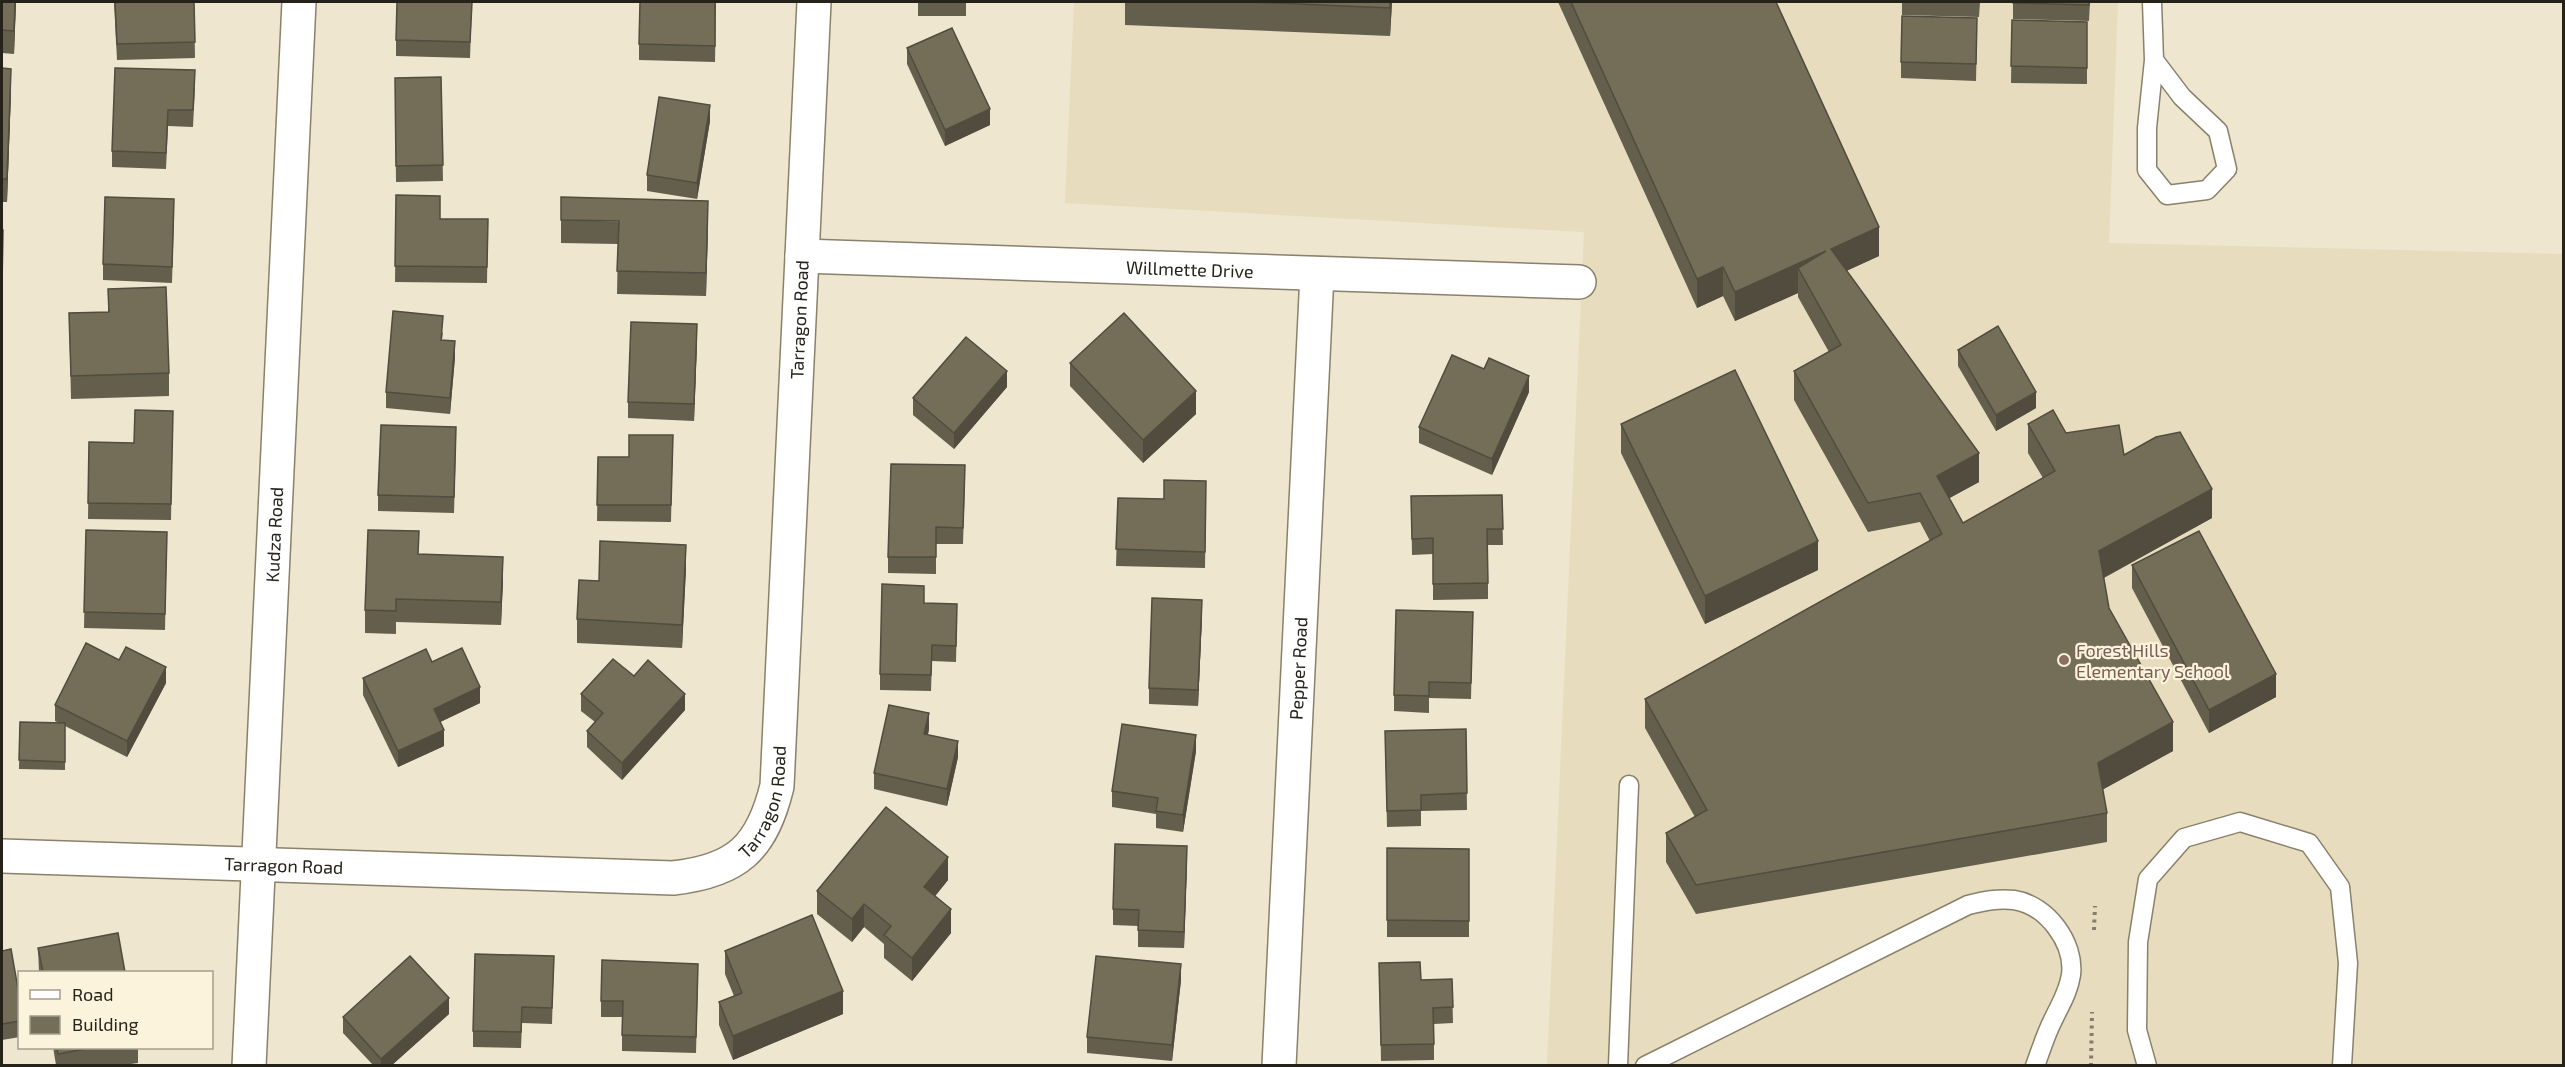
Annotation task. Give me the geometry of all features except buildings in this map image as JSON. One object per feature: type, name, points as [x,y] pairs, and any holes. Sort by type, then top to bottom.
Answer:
[{"type":"street","name":"Kudza Road","points":[[249,1065],[299,2]]},
{"type":"street","name":"Tarragon Road","points":[[2,856],[673,878],[704,875],[731,862],[754,842],[770,816],[777,786],[814,2]]},
{"type":"street","name":"Willmette Drive","points":[[802,256],[1579,282]]},
{"type":"street","name":"Pepper Road","points":[[1279,1065],[1317,274]]},
{"type":"lane","points":[[2152,2],[2154,60],[2147,128],[2147,170],[2167,195],[2207,190],[2227,169],[2218,131],[2182,97],[2154,60]]},
{"type":"lane","points":[[1618,1065],[1629,785]]},
{"type":"lane","points":[[2147,1065],[2137,1030],[2138,942],[2148,879],[2184,838],[2240,822],[2309,843],[2340,887],[2348,963],[2342,1065]]},
{"type":"lane","points":[[1645,1065],[1968,905],[1992,899],[2016,900],[2039,910],[2057,927],[2068,949],[2071,973],[2066,997],[2054,1017],[2035,1065]]},
{"type":"shaded area","name":"Forest Hills Elementary School","points":[[1074,2],[2118,2],[2109,243],[2563,254],[2563,1065],[1547,1065],[1584,232],[1065,203]]},
{"type":"place","name":"Forest Hills Elementary School","points":[[2064,660]]}]
